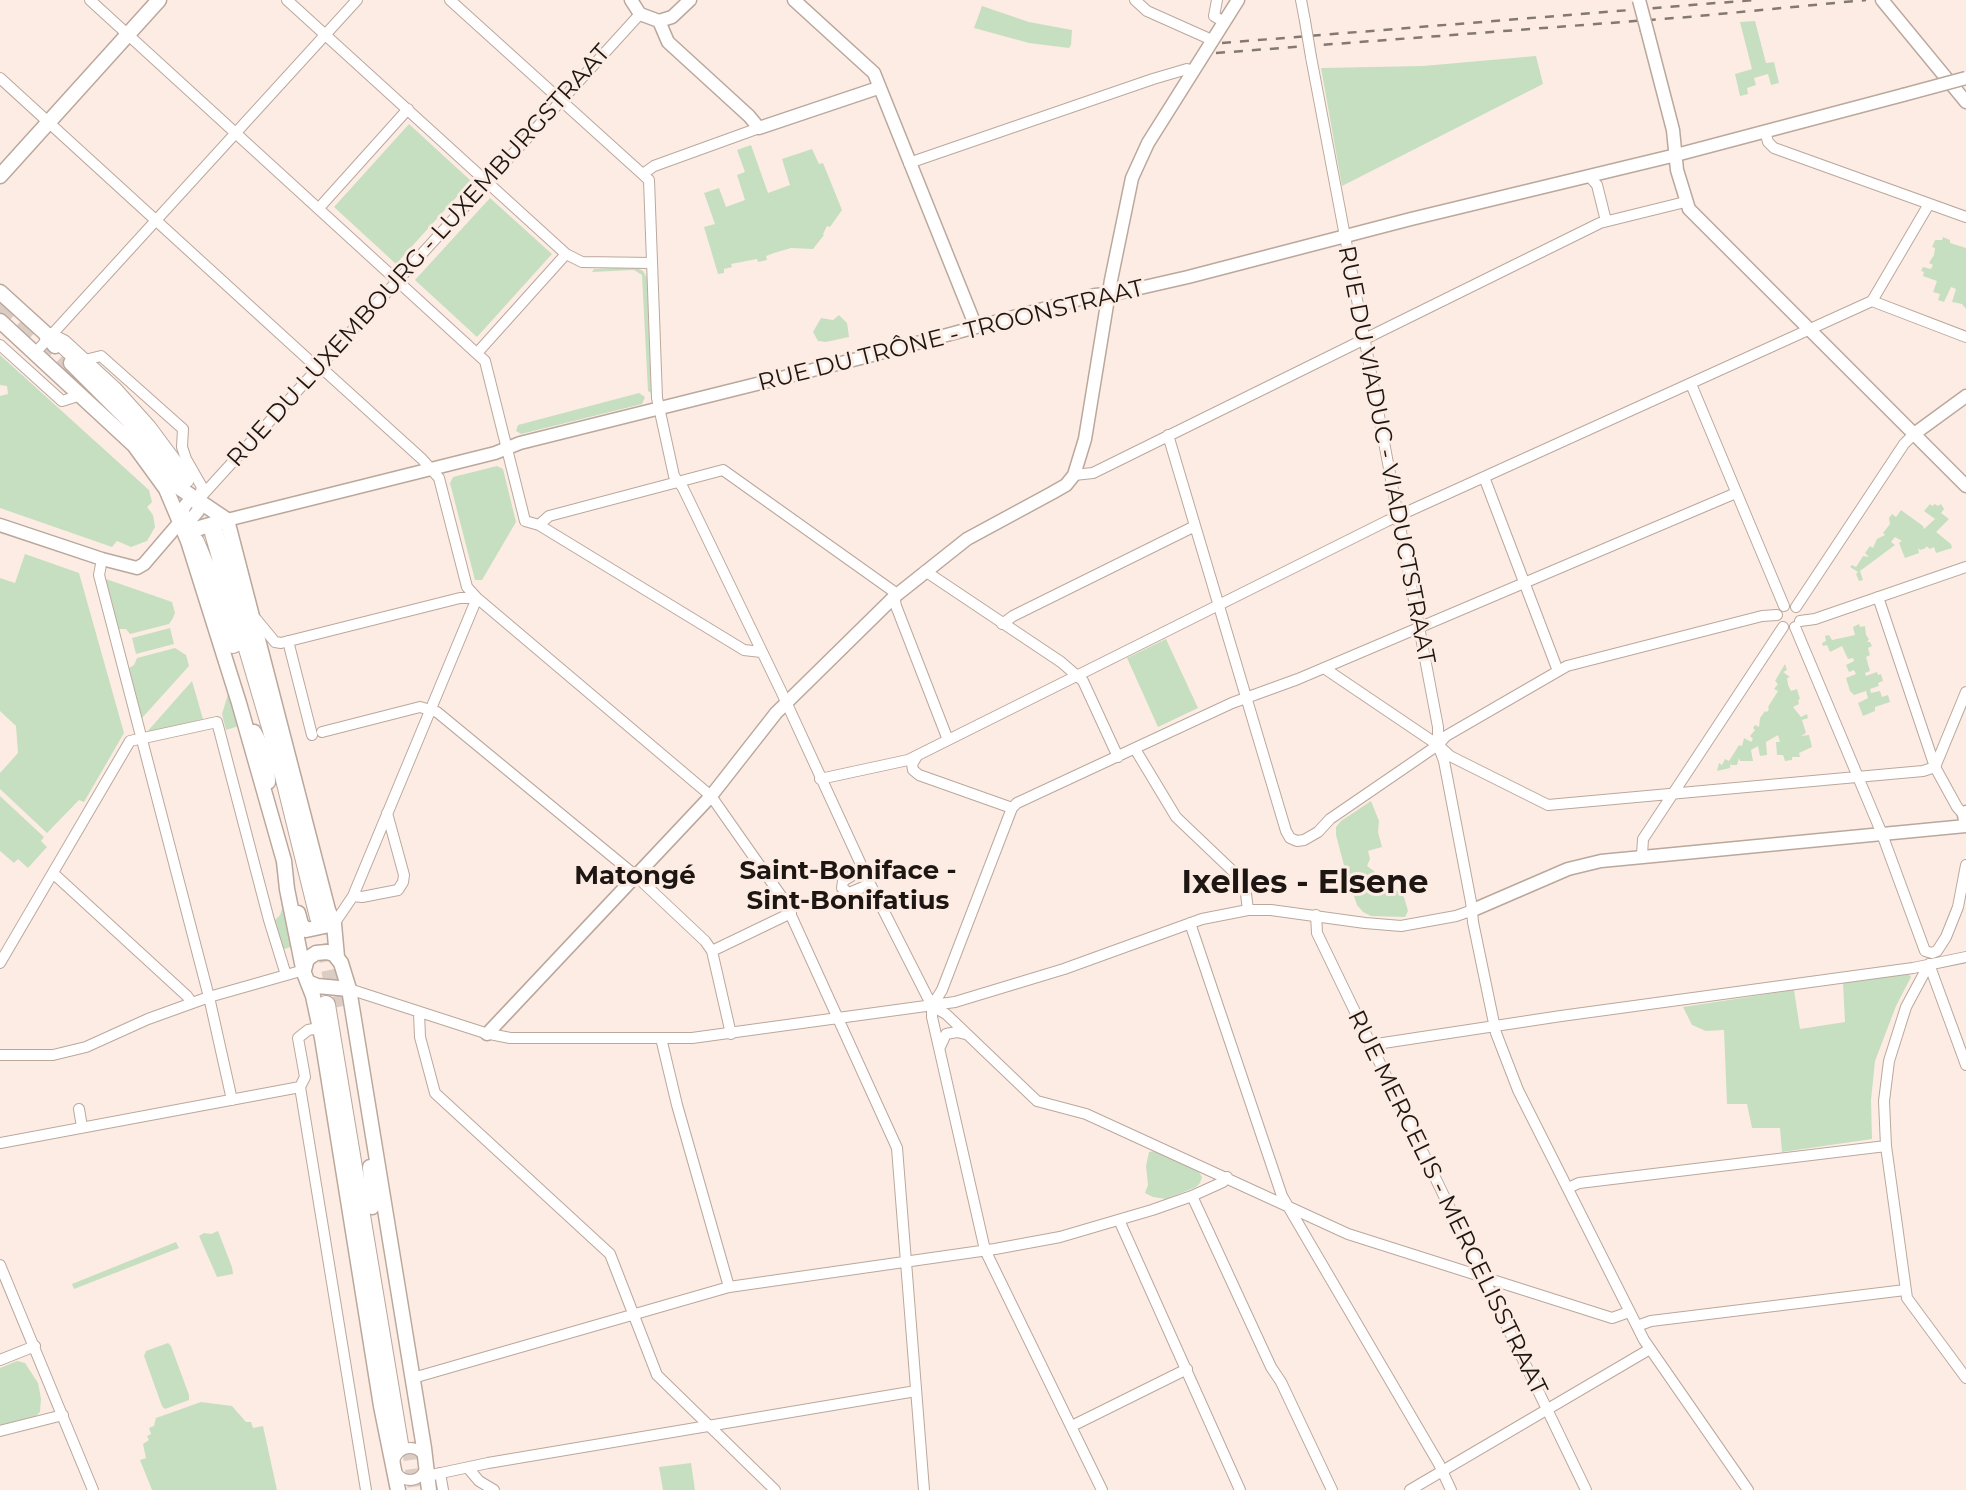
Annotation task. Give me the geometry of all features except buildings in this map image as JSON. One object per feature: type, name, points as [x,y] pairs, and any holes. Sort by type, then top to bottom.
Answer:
[{"type":"highway","points":[[49,337],[63,344],[113,390],[147,428],[185,479]]},
{"type":"highway","points":[[210,533],[229,581],[249,620],[272,753]]},
{"type":"highway","points":[[210,533],[219,599],[272,753],[320,920]]},
{"type":"highway","points":[[340,994],[366,1208],[405,1443]]},
{"type":"main road","points":[[0,176],[159,0]]},
{"type":"main road","points":[[0,292],[49,337],[57,350],[129,421],[181,489],[199,499],[210,533]]},
{"type":"main road","points":[[0,321],[134,445],[166,489],[180,522],[239,703],[303,928],[309,930],[328,911],[276,706],[249,620]]},
{"type":"main road","points":[[180,522],[210,533]]},
{"type":"main road","points":[[239,703],[299,791]]},
{"type":"main road","points":[[268,802],[276,706]]},
{"type":"main road","points":[[284,861],[287,889],[319,1028],[381,1406],[398,1490]]},
{"type":"main road","points":[[320,920],[341,963],[340,994],[367,1107],[431,1475]]},
{"type":"main road","points":[[307,976],[307,959],[316,953],[327,952],[337,957]]},
{"type":"main road","points":[[307,976],[340,994]]},
{"type":"main road","points":[[358,1262],[366,1208],[367,1107]]},
{"type":"main road","points":[[343,1169],[366,1208]]},
{"type":"street","points":[[90,0],[485,360],[525,520],[539,525],[744,650],[761,652]]},
{"type":"street","points":[[287,0],[566,254],[582,261],[652,262]]},
{"type":"street","points":[[35,353],[357,0]]},
{"type":"street","points":[[450,0],[650,182],[657,398],[674,476],[786,703],[870,884],[932,1006],[932,1017],[985,1250],[1102,1490]]},
{"type":"street","points":[[631,0],[640,14],[659,21],[672,18],[690,0]]},
{"type":"street","points":[[794,0],[869,68],[976,327]]},
{"type":"street","points":[[1135,0],[1147,11],[1212,40]]},
{"type":"street","points":[[1217,0],[1214,16],[1224,22]]},
{"type":"street","points":[[487,1034],[711,796],[761,730],[786,703],[894,597],[975,534],[1066,485],[1074,475],[1085,439],[1109,294],[1137,164],[1238,0]]},
{"type":"street","name":"RUE DU VIADUC - VIADUCTSTRAAT","points":[[1301,0],[1438,727],[1438,745],[1444,761],[1494,1027],[1518,1090],[1637,1326],[1650,1349],[1748,1490]]},
{"type":"street","points":[[1639,0],[1673,133],[1685,202],[1689,209],[1966,486]]},
{"type":"street","points":[[1882,0],[1966,102]]},
{"type":"street","name":"RUE DU LUXEMBOURG - LUXEMBURGSTRAAT","points":[[199,499],[640,14]]},
{"type":"street","points":[[659,21],[668,42],[759,128]]},
{"type":"street","points":[[909,163],[1153,79],[1187,69],[1193,72]]},
{"type":"street","points":[[0,78],[431,468],[439,478],[467,587],[711,796],[791,913],[897,1148],[924,1490]]},
{"type":"street","name":"RUE DU TRÔNE - TROONSTRAAT","points":[[210,533],[431,468],[495,453],[507,447],[784,378],[1095,295],[1151,286],[1676,155],[1966,78]]},
{"type":"street","points":[[643,174],[654,166],[878,88]]},
{"type":"street","points":[[319,208],[408,109]]},
{"type":"street","points":[[1765,131],[1768,142],[1774,148],[1966,217]]},
{"type":"street","points":[[1589,176],[1597,185],[1606,221]]},
{"type":"street","points":[[1074,475],[1093,473],[1606,221],[1685,202]]},
{"type":"street","points":[[820,779],[908,760],[1398,516],[1872,301],[1928,204]]},
{"type":"street","points":[[478,352],[566,254]]},
{"type":"street","points":[[1872,301],[1966,337]]},
{"type":"street","points":[[0,345],[62,401],[81,395]]},
{"type":"street","points":[[0,525],[132,568],[141,567],[180,522],[184,507],[190,501],[199,499],[202,487],[186,460],[182,447],[183,429],[101,356],[81,361]]},
{"type":"street","points":[[1690,384],[1736,493],[1780,611],[1778,622],[1783,627]]},
{"type":"street","points":[[1168,435],[1286,831],[1290,838],[1304,841],[1324,827],[1330,819],[1438,745],[1446,736],[1567,666],[1796,607],[1904,444],[1966,396]]},
{"type":"street","points":[[539,525],[549,516],[723,470],[893,591],[896,606],[948,740]]},
{"type":"street","points":[[1485,477],[1558,671]]},
{"type":"street","points":[[932,1006],[942,990],[1012,808],[1017,803],[1232,703],[1324,668],[1736,493]]},
{"type":"street","points":[[1002,624],[1195,526]]},
{"type":"street","points":[[102,559],[99,575],[209,996],[232,1100]]},
{"type":"street","points":[[1642,855],[1643,839],[1783,627],[1815,620],[1966,567]]},
{"type":"street","points":[[925,571],[1061,662],[1083,681],[1118,757]]},
{"type":"street","points":[[340,994],[510,1038],[692,1038],[731,1034],[955,1002],[1053,973],[1202,919],[1248,910],[1316,915],[1365,923],[1417,924],[1473,910],[1580,865],[1642,855],[1882,834],[1965,822],[1935,767],[1878,597]]},
{"type":"street","points":[[249,620],[275,642],[288,641],[460,598],[477,598]]},
{"type":"street","points":[[358,896],[387,813],[477,598]]},
{"type":"street","points":[[1796,607],[1800,613],[1798,624],[1882,834],[1925,951],[1937,951],[1946,937],[1958,907],[1966,865]]},
{"type":"street","points":[[288,641],[317,734],[420,707],[437,712],[636,876],[705,941],[712,951],[731,1034]]},
{"type":"street","points":[[1324,668],[1438,745],[1450,757],[1548,805],[1923,771],[1935,767],[1966,692]]},
{"type":"street","points":[[0,963],[130,741],[217,722],[281,976]]},
{"type":"street","points":[[1135,749],[1176,817],[1239,877],[1245,886],[1248,910]]},
{"type":"street","points":[[918,755],[912,764],[917,774],[1012,808]]},
{"type":"street","points":[[320,920],[349,899],[398,890],[404,875],[387,813]]},
{"type":"street","points":[[863,869],[843,881],[842,888],[849,892],[870,884]]},
{"type":"street","points":[[54,874],[192,1003]]},
{"type":"street","points":[[712,951],[791,913]]},
{"type":"street","name":"RUE MERCELIS - MERCELISSTRAAT","points":[[1316,915],[1317,933],[1586,1490]]},
{"type":"street","points":[[1190,923],[1282,1196],[1451,1490]]},
{"type":"street","points":[[1370,1045],[1966,957]]},
{"type":"street","points":[[1929,964],[1966,1065]]},
{"type":"street","points":[[1929,964],[1906,1007],[1889,1061],[1884,1101],[1886,1146],[1907,1298],[1966,1378]]},
{"type":"street","points":[[0,1055],[53,1055],[68,1052],[209,996],[281,976],[307,976]]},
{"type":"street","points":[[932,1006],[946,1014],[1035,1101],[1086,1114],[1348,1234],[1612,1318],[1629,1311]]},
{"type":"street","points":[[419,1013],[421,1037],[435,1093],[610,1254],[657,1375],[775,1490]]},
{"type":"street","points":[[319,1028],[308,1030],[299,1038],[305,1077],[300,1087],[366,1490]]},
{"type":"street","points":[[940,1049],[946,1034],[957,1032],[965,1035]]},
{"type":"street","points":[[661,1038],[729,1287]]},
{"type":"street","points":[[0,1143],[300,1087]]},
{"type":"street","points":[[79,1109],[82,1127]]},
{"type":"street","points":[[1568,1188],[1579,1183],[1886,1146]]},
{"type":"street","points":[[413,1378],[729,1287],[1060,1237],[1192,1196],[1223,1182],[1227,1177]]},
{"type":"street","points":[[1192,1196],[1332,1490]]},
{"type":"street","points":[[1119,1220],[1240,1490]]},
{"type":"street","points":[[0,1265],[93,1490]]},
{"type":"street","points":[[1637,1326],[1651,1321],[1905,1290]]},
{"type":"street","points":[[0,1360],[35,1346]]},
{"type":"street","points":[[1410,1490],[1650,1349]]},
{"type":"street","points":[[1072,1426],[1187,1369]]},
{"type":"street","points":[[443,1490],[431,1475],[419,1451],[407,1448],[397,1455],[394,1467],[401,1478],[413,1480],[423,1474],[431,1475],[916,1391]]},
{"type":"street","points":[[0,1431],[63,1415]]},
{"type":"street","points":[[468,1468],[479,1481],[494,1490]]},
{"type":"green space","points":[[982,6],[1029,22],[1072,30],[1071,45],[1069,48],[1029,43],[974,28]]},
{"type":"green space","points":[[1755,21],[1766,63],[1774,62],[1779,83],[1771,85],[1768,74],[1754,78],[1756,85],[1747,88],[1748,94],[1740,96],[1735,74],[1752,69],[1740,22]]},
{"type":"green space","points":[[1536,56],[1543,84],[1342,186],[1321,68],[1423,66]]},
{"type":"green space","points":[[409,124],[471,181],[396,264],[334,207]]},
{"type":"green space","points":[[751,145],[768,193],[790,185],[782,159],[812,149],[819,164],[823,163],[842,210],[830,227],[827,226],[824,235],[813,249],[791,248],[766,256],[767,260],[731,264],[732,267],[718,274],[704,227],[715,224],[704,193],[719,188],[726,207],[745,200],[737,175],[745,172],[737,150]]},
{"type":"green space","points":[[490,198],[552,254],[477,337],[415,280]]},
{"type":"green space","points":[[1943,237],[1950,240],[1950,243],[1966,248],[1966,309],[1962,304],[1952,302],[1956,289],[1951,287],[1944,302],[1938,300],[1940,294],[1933,292],[1937,281],[1923,276],[1924,272],[1921,271],[1923,267],[1931,269],[1933,265],[1929,263],[1935,248],[1932,247],[1935,240],[1942,240]]},
{"type":"green space","points":[[636,267],[643,271],[647,278],[651,393],[648,391],[642,275],[634,270],[592,272],[594,269]]},
{"type":"green space","points":[[839,315],[847,323],[849,337],[818,341],[813,332],[821,318],[833,320]]},
{"type":"green space","points":[[0,355],[149,490],[152,502],[147,507],[153,515],[155,527],[147,541],[131,547],[117,541],[112,547],[0,508],[0,396],[8,394],[7,386],[0,385]]},
{"type":"green space","points":[[639,393],[645,397],[642,404],[521,434],[516,431],[518,425]]},
{"type":"green space","points":[[497,466],[503,469],[516,522],[482,580],[475,580],[450,483],[453,477]]},
{"type":"green space","points":[[1930,504],[1941,504],[1944,509],[1941,513],[1949,519],[1936,532],[1951,544],[1952,548],[1936,553],[1934,547],[1930,549],[1926,546],[1920,550],[1918,548],[1919,553],[1905,558],[1899,543],[1902,541],[1895,537],[1891,542],[1895,545],[1860,571],[1863,580],[1859,581],[1856,574],[1858,572],[1850,567],[1856,567],[1863,556],[1869,557],[1865,553],[1870,546],[1873,548],[1877,539],[1885,535],[1883,533],[1890,524],[1889,518],[1892,514],[1896,517],[1901,510],[1924,529],[1935,519],[1924,511]]},
{"type":"green space","points":[[25,554],[79,573],[124,733],[84,802],[79,800],[47,833],[0,789],[0,773],[18,753],[16,726],[0,711],[0,578],[15,583]]},
{"type":"green space","points":[[106,579],[172,602],[175,613],[173,618],[169,624],[130,634],[126,629],[119,629]]},
{"type":"green space","points":[[1859,624],[1860,627],[1865,626],[1869,639],[1867,642],[1872,646],[1868,648],[1870,655],[1866,657],[1870,671],[1865,673],[1866,676],[1877,672],[1878,675],[1881,674],[1883,681],[1878,683],[1879,686],[1870,689],[1871,693],[1880,691],[1882,697],[1888,695],[1890,702],[1875,707],[1875,711],[1863,716],[1858,703],[1868,698],[1866,691],[1854,695],[1846,678],[1856,674],[1854,670],[1849,672],[1846,665],[1854,661],[1853,658],[1848,659],[1842,646],[1830,652],[1827,645],[1823,646],[1822,643],[1826,641],[1825,636],[1829,635],[1832,640],[1855,635],[1853,627]]},
{"type":"green space","points":[[170,628],[174,644],[136,654],[132,638]]},
{"type":"green space","points":[[1166,639],[1198,708],[1158,727],[1127,658]]},
{"type":"green space","points":[[175,648],[186,655],[189,666],[142,718],[129,668],[137,658]]},
{"type":"green space","points":[[1785,664],[1787,670],[1783,672],[1790,677],[1787,678],[1788,685],[1791,691],[1797,689],[1800,699],[1799,704],[1793,707],[1801,717],[1807,714],[1808,718],[1802,720],[1806,733],[1801,736],[1809,735],[1812,747],[1799,753],[1800,757],[1785,761],[1783,755],[1777,755],[1776,742],[1780,742],[1778,735],[1766,742],[1767,755],[1760,756],[1758,746],[1751,750],[1753,761],[1740,761],[1739,758],[1737,765],[1731,765],[1731,762],[1730,768],[1717,771],[1719,763],[1722,765],[1725,759],[1729,761],[1739,745],[1742,746],[1744,738],[1751,742],[1753,739],[1750,736],[1755,730],[1753,728],[1755,725],[1759,727],[1760,718],[1769,709],[1778,691],[1774,689],[1778,684],[1775,681]]},
{"type":"green space","points":[[192,681],[203,719],[146,733]]},
{"type":"green space","points":[[229,691],[276,850],[291,947],[281,950],[273,922],[282,909],[274,851],[239,726],[226,730],[222,714]]},
{"type":"green space","points":[[0,796],[44,837],[41,841],[47,847],[28,868],[18,859],[14,863],[0,851]]},
{"type":"green space","points":[[1371,801],[1379,821],[1378,832],[1382,847],[1368,851],[1370,859],[1367,866],[1374,871],[1376,878],[1390,874],[1396,890],[1404,897],[1408,911],[1405,917],[1371,916],[1363,912],[1357,905],[1346,873],[1336,827]]},
{"type":"green space","points":[[1908,973],[1911,977],[1896,1006],[1875,1061],[1871,1100],[1872,1139],[1782,1152],[1780,1128],[1752,1128],[1747,1104],[1727,1104],[1724,1030],[1706,1031],[1692,1025],[1683,1007],[1794,990],[1800,1029],[1845,1022],[1843,983]]},
{"type":"green space","points":[[1155,1151],[1197,1169],[1202,1177],[1200,1183],[1166,1199],[1145,1193],[1148,1185],[1146,1166],[1149,1152]]},
{"type":"green space","points":[[218,1231],[233,1274],[217,1277],[199,1236]]},
{"type":"green space","points":[[176,1242],[179,1248],[74,1289],[72,1284]]},
{"type":"green space","points":[[168,1343],[189,1400],[165,1409],[144,1356],[146,1351]]},
{"type":"green space","points":[[17,1361],[25,1363],[38,1383],[40,1412],[34,1418],[0,1426],[0,1368]]},
{"type":"green space","points":[[201,1402],[232,1406],[246,1422],[251,1422],[253,1428],[263,1426],[277,1490],[152,1490],[140,1460],[146,1458],[143,1444],[149,1440],[149,1428],[154,1426],[156,1418]]},
{"type":"green space","points":[[691,1463],[695,1490],[663,1490],[659,1467]]},
{"type":"tunnel","points":[[0,304],[80,379]]},
{"type":"tunnel","points":[[168,477],[203,538]]},
{"type":"tunnel","points":[[319,917],[338,1007]]},
{"type":"tunnel","points":[[410,1442],[417,1490]]},
{"type":"railway","points":[[1222,43],[1754,0]]},
{"type":"railway","points":[[1216,53],[1688,17],[1866,0]]},
{"type":"district","name":"Matongé","points":[[635,876]]},
{"type":"district","name":"Ixelles - Elsene","points":[[1305,884]]},
{"type":"district","name":"Saint-Boniface - Sint-Bonifatius","points":[[848,886]]}]
